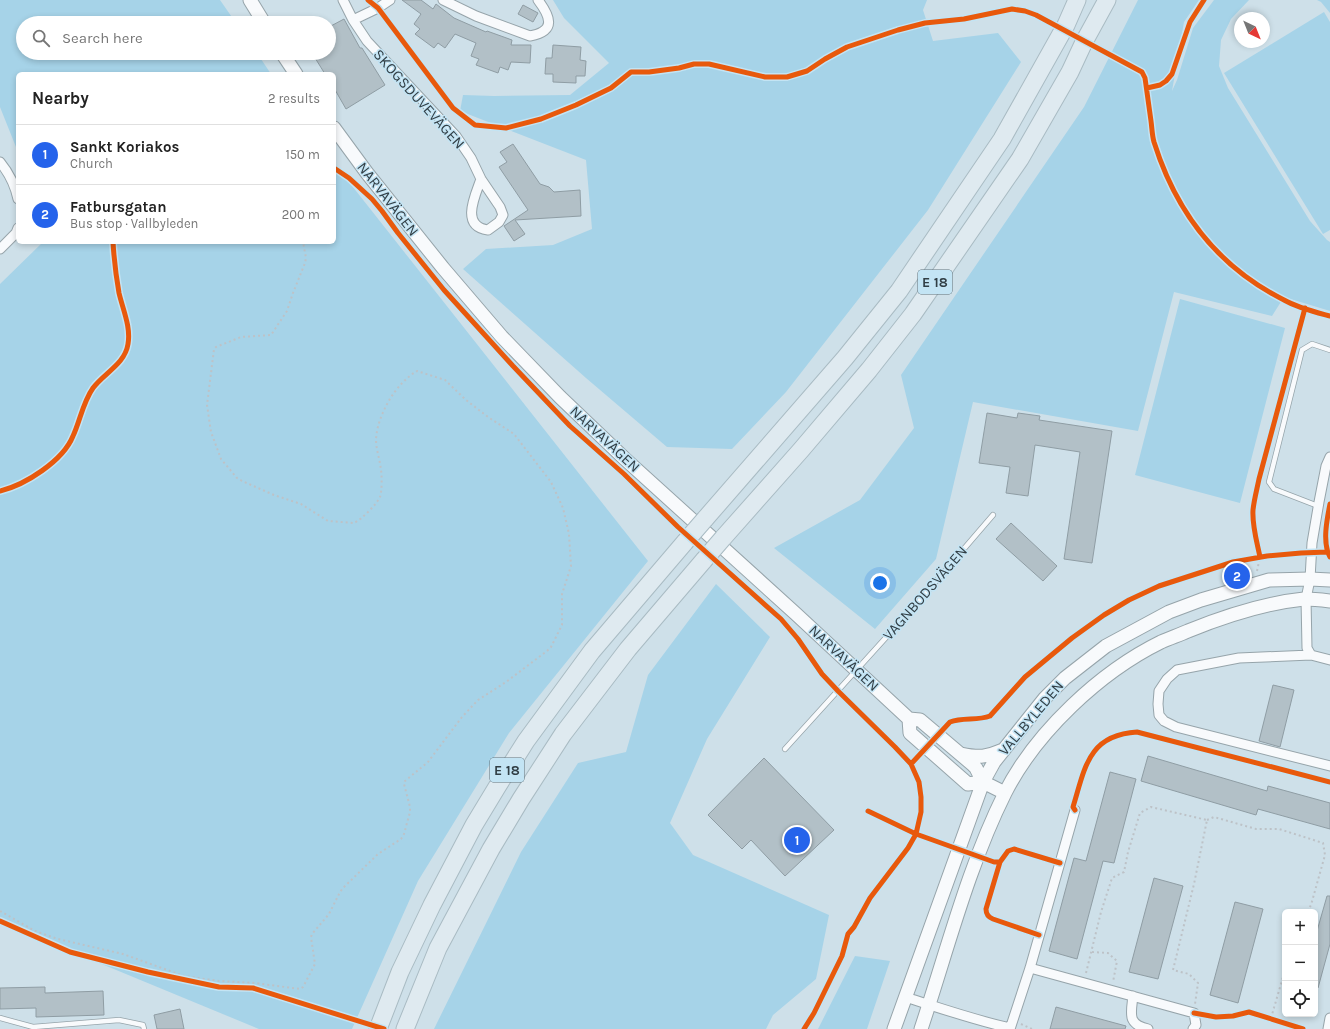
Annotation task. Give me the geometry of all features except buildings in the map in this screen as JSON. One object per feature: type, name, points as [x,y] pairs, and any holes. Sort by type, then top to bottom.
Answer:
[{"type":"highway","name":"E 18","points":[[378,1029],[400,972],[432,904],[474,826],[526,741],[592,651],[846,358],[899,291],[1002,138],[1066,24],[1077,0]]},
{"type":"highway","name":"E 18","points":[[405,1029],[438,948],[491,849],[520,799],[563,734],[628,649],[801,450],[869,370],[913,314],[1020,159],[1070,72],[1084,42],[1108,0]]},
{"type":"main road","points":[[250,0],[260,16]]},
{"type":"main road","points":[[287,60],[295,72]]},
{"type":"main road","name":"NARVAVÄGEN","points":[[336,131],[367,173],[443,268],[502,337],[560,397],[625,459],[909,719],[920,720],[961,754],[976,768],[983,782]]},
{"type":"main road","name":"VALLBYLEDEN","points":[[894,1029],[983,782],[994,762],[1045,698],[1065,678],[1106,646],[1169,612],[1201,600],[1269,580],[1330,580]]},
{"type":"main road","name":"VALLBYLEDEN","points":[[921,1029],[978,856],[1005,793],[1023,763],[1046,732],[1067,710],[1110,673],[1162,642],[1222,618],[1258,608],[1306,599],[1330,601]]},
{"type":"main road","points":[[909,719],[910,733],[968,784],[983,782],[1005,793]]},
{"type":"main road","points":[[961,754],[981,757],[1003,750]]},
{"type":"street","name":"SKOGSDUVEVÄGEN","points":[[343,0],[353,20],[367,41],[456,136],[470,158],[481,179],[500,207],[503,215],[499,222],[488,230],[482,229],[476,225],[472,218],[471,210],[481,179]]},
{"type":"street","points":[[353,20],[378,8],[390,0]]},
{"type":"street","points":[[443,0],[476,16],[530,36],[539,34],[545,30],[549,23],[547,11],[538,0]]},
{"type":"street","points":[[0,162],[6,169],[16,189]]},
{"type":"street","points":[[0,249],[16,233]]},
{"type":"street","points":[[1311,655],[1307,648],[1306,599],[1310,579],[1312,543],[1318,506],[1326,466],[1330,457]]},
{"type":"street","points":[[1330,660],[1311,655],[1239,658],[1177,670],[1167,679],[1159,692],[1158,704],[1159,715],[1164,721],[1176,727],[1330,766]]},
{"type":"street","points":[[905,997],[1010,1029],[1030,968],[1075,810]]},
{"type":"street","points":[[1030,968],[1194,1013],[1196,1025],[1193,1029]]},
{"type":"street","points":[[1133,996],[1131,1017],[1135,1023],[1142,1028],[1148,1029]]},
{"type":"street","points":[[1330,1018],[1328,1029],[1330,1029]]},
{"type":"lane","points":[[1318,506],[1274,490],[1269,482],[1302,350],[1312,344],[1330,350]]},
{"type":"lane","name":"VAGNBODSVÄGEN","points":[[785,749],[919,602],[993,515]]},
{"type":"lane","points":[[0,1018],[33,1027],[119,1020],[143,1025],[144,1029]]},
{"type":"path","points":[[0,911],[35,931],[58,939],[123,954],[184,976],[300,989],[303,987],[315,964],[311,937],[312,934],[329,914],[340,892],[378,854],[401,839],[404,834],[410,812],[404,784],[405,781],[428,762],[462,717],[478,700],[506,682],[547,651],[551,647],[562,625],[562,594],[570,566],[569,534],[563,508],[551,482],[514,434],[466,400],[445,380],[417,371],[401,386],[385,407],[381,415],[376,440],[382,470],[380,496],[371,508],[354,523],[328,521],[301,504],[274,495],[242,481],[237,478],[221,459],[211,432],[207,405],[214,349],[241,337],[271,335],[287,311],[292,293],[305,263],[306,258],[303,244]]},
{"type":"path","points":[[1258,571],[1260,557],[1259,550]]},
{"type":"path","points":[[1254,558],[1267,556]]},
{"type":"path","points":[[1083,983],[1101,912],[1112,878],[1124,872],[1128,852],[1140,813],[1150,807],[1207,820],[1214,817],[1256,830],[1279,829],[1323,843],[1325,855],[1309,909]]},
{"type":"path","points":[[1194,1013],[1198,983],[1189,974],[1173,970],[1194,884],[1207,820]]},
{"type":"path","points":[[1092,952],[1108,953],[1117,961],[1112,991]]},
{"type":"path","points":[[1270,1021],[1282,980]]},
{"type":"path","points":[[1264,1016],[1270,1021],[1277,1020]]},
{"type":"shaded area","points":[[0,0],[220,0],[231,16],[16,16],[16,60],[262,60],[270,72],[16,72],[16,147],[0,107]]},
{"type":"shaded area","points":[[553,0],[927,0],[923,10],[933,41],[998,33],[1021,62],[928,210],[786,392],[732,449],[667,447],[586,378],[463,269],[486,249],[553,245],[592,229],[586,160],[460,111],[463,95],[570,95],[609,63],[564,18]]},
{"type":"shaded area","points":[[1138,0],[1199,0],[1184,22],[1172,91],[1177,80],[1193,28],[1214,0],[1249,0],[1238,12],[1234,12],[1234,16],[1221,40],[1219,66],[1228,88],[1310,221],[1330,242],[1330,311],[1284,297],[1272,316],[1174,292],[1138,431],[973,402],[936,559],[875,629],[774,548],[860,500],[914,428],[901,375],[1084,107]]},
{"type":"shaded area","points":[[1317,0],[1330,0],[1330,13],[1321,2]]},
{"type":"shaded area","points":[[1324,12],[1330,22],[1330,230],[1323,234],[1224,73],[1265,48],[1270,48],[1270,45]]},
{"type":"shaded area","points":[[336,166],[648,561],[509,733],[418,881],[352,1029],[259,1029],[0,922],[0,284],[41,244],[336,244]]},
{"type":"shaded area","points":[[1180,299],[1285,328],[1240,503],[1135,475]]},
{"type":"shaded area","points":[[716,584],[770,637],[707,739],[670,823],[693,855],[829,915],[816,979],[773,1015],[766,1029],[434,1029],[521,852],[578,763],[626,752],[648,675]]},
{"type":"shaded area","points":[[855,956],[890,961],[867,1029],[818,1029]]},
{"type":"cycle path","points":[[368,0],[378,8],[453,108],[475,125],[506,128],[541,119],[576,105],[611,88],[631,72],[649,72],[679,68],[694,64],[709,64],[765,77],[787,77],[807,71],[847,47],[898,30],[925,23],[964,19],[1012,9],[1025,11],[1036,15],[1142,72],[1145,78],[1153,139],[1163,168],[1174,192],[1202,235],[1220,254],[1260,287],[1307,310],[1330,316]]},
{"type":"cycle path","points":[[1147,88],[1160,85],[1172,74],[1190,22],[1204,0]]},
{"type":"cycle path","points":[[336,169],[349,178],[372,199],[444,290],[570,426],[624,474],[678,527],[781,619],[798,639],[822,674],[911,764],[919,782],[921,797],[921,812],[916,834],[908,848],[870,898],[854,927],[848,934],[842,956],[814,1013],[804,1029]]},
{"type":"cycle path","points":[[0,491],[31,478],[42,471],[61,454],[73,436],[87,399],[93,388],[119,363],[126,351],[129,338],[126,318],[119,293],[113,244]]},
{"type":"cycle path","points":[[1260,557],[1253,522],[1254,502],[1305,308]]},
{"type":"cycle path","points":[[1330,504],[1326,538],[1326,545],[1330,557]]},
{"type":"cycle path","points":[[911,764],[950,722],[990,716],[1025,677],[1072,638],[1104,615],[1129,600],[1159,586],[1233,562],[1267,556],[1327,552]]},
{"type":"cycle path","points":[[1075,810],[1073,807],[1081,779],[1091,756],[1098,747],[1121,734],[1137,732],[1330,782]]},
{"type":"cycle path","points":[[868,811],[916,834],[994,862],[1000,862],[1008,851],[1014,849],[1060,863]]},
{"type":"cycle path","points":[[1000,862],[986,909],[987,914],[993,919],[1039,935]]},
{"type":"cycle path","points":[[0,921],[70,952],[148,972],[219,987],[253,988],[384,1029]]},
{"type":"cycle path","points":[[1194,1013],[1216,1017],[1233,1016],[1249,1012],[1303,1029]]},
{"type":"place","name":"Fatbursgatan","points":[[1237,576]]},
{"type":"place","name":"Sankt Koriakos","points":[[797,840]]}]
